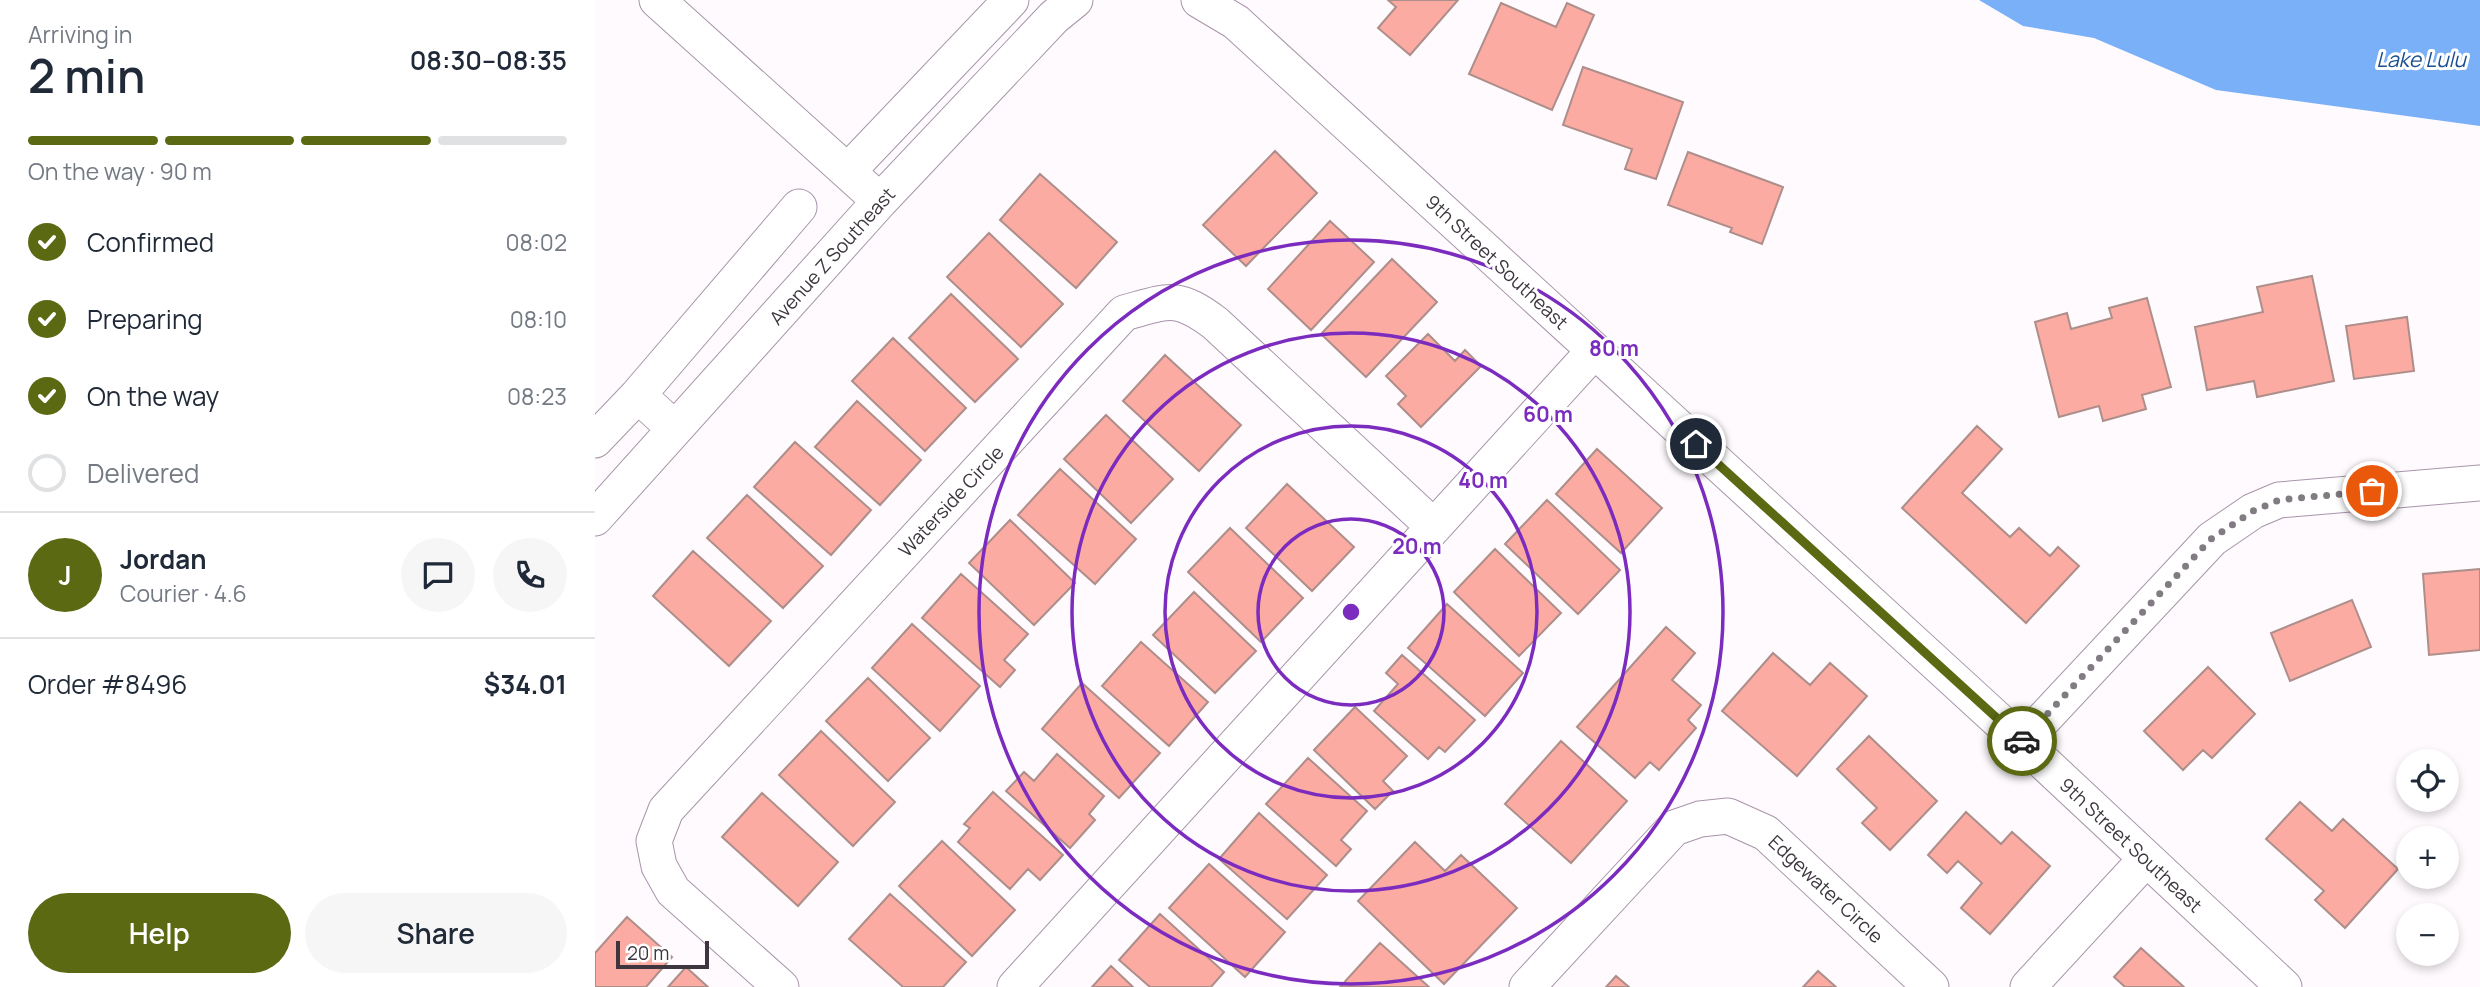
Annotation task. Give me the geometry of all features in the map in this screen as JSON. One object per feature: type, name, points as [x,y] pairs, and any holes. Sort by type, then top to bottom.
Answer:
[{"type":"street","points":[[657,0],[880,201]]},
{"type":"street","points":[[848,171],[1011,0]]},
{"type":"street","name":"Avenue Z Southeast","points":[[595,518],[880,201],[1055,17],[1075,0]]},
{"type":"street","name":"9th Street Southeast","points":[[1199,0],[1236,22],[2022,742],[2284,987]]},
{"type":"street","points":[[595,440],[638,395],[799,206]]},
{"type":"street","name":"Waterside Circle","points":[[781,987],[673,891],[659,866],[654,841],[666,810],[1125,313],[1165,302],[1191,305],[1215,323],[1434,527]]},
{"type":"street","points":[[1015,987],[1594,351]]},
{"type":"street","points":[[638,395],[675,429]]},
{"type":"street","points":[[2022,742],[2211,539],[2253,511],[2279,500],[2480,483]]},
{"type":"street","name":"Edgewater Circle","points":[[1527,987],[1674,828],[1700,819],[1728,816],[1766,833],[1931,987]]},
{"type":"street","points":[[2028,987],[2146,859]]},
{"type":"water","name":"Lake Lulu","points":[[1979,0],[2480,0],[2480,126],[2216,90],[2094,38],[2023,26]]},
{"type":"building","points":[[1388,0],[1458,0],[1410,55],[1378,28],[1396,7]]},
{"type":"building","points":[[1501,3],[1556,27],[1567,3],[1594,15],[1552,110],[1469,74]]},
{"type":"building","points":[[1583,67],[1683,102],[1656,179],[1625,169],[1632,149],[1563,125]]},
{"type":"building","points":[[1275,151],[1317,193],[1246,266],[1203,225]]},
{"type":"building","points":[[1688,152],[1783,187],[1762,244],[1730,232],[1732,228],[1668,205]]},
{"type":"building","points":[[1040,174],[1117,242],[1076,288],[1000,220]]},
{"type":"building","points":[[1330,221],[1374,262],[1311,330],[1268,289]]},
{"type":"building","points":[[989,233],[1063,304],[1021,347],[947,277]]},
{"type":"building","points":[[1392,259],[1437,302],[1366,377],[1321,334]]},
{"type":"building","points":[[2312,276],[2334,381],[2257,397],[2254,381],[2207,390],[2195,327],[2263,312],[2257,287]]},
{"type":"building","points":[[951,294],[1018,359],[975,402],[909,338]]},
{"type":"building","points":[[2147,298],[2171,387],[2142,395],[2146,409],[2103,421],[2099,406],[2059,417],[2035,322],[2067,313],[2071,329],[2112,318],[2109,308]]},
{"type":"building","points":[[2407,317],[2414,371],[2354,379],[2346,326]]},
{"type":"building","points":[[1428,334],[1455,361],[1465,350],[1481,366],[1421,427],[1398,404],[1406,396],[1386,376]]},
{"type":"building","points":[[893,338],[966,408],[925,451],[852,381]]},
{"type":"building","points":[[1165,355],[1241,425],[1199,471],[1123,401]]},
{"type":"building","points":[[857,401],[921,460],[880,505],[815,447]]},
{"type":"building","points":[[1106,415],[1173,479],[1131,523],[1064,459]]},
{"type":"building","points":[[1977,426],[2002,449],[1962,493],[2010,537],[2019,528],[2050,556],[2058,547],[2079,566],[2026,623],[1902,508]]},
{"type":"building","points":[[795,442],[871,510],[831,555],[754,487]]},
{"type":"building","points":[[1597,449],[1662,508],[1621,553],[1556,494]]},
{"type":"building","points":[[1060,469],[1136,539],[1095,584],[1018,515]]},
{"type":"building","points":[[1287,484],[1354,547],[1312,591],[1246,528]]},
{"type":"building","points":[[747,495],[823,566],[783,608],[707,538]]},
{"type":"building","points":[[1547,500],[1620,570],[1578,614],[1505,544]]},
{"type":"building","points":[[1010,520],[1075,583],[1034,625],[969,563]]},
{"type":"building","points":[[1230,528],[1303,598],[1261,642],[1188,572]]},
{"type":"building","points":[[1495,549],[1561,613],[1519,656],[1454,592]]},
{"type":"building","points":[[693,551],[771,621],[729,666],[653,596]]},
{"type":"building","points":[[2480,569],[2480,650],[2429,655],[2423,574]]},
{"type":"building","points":[[961,574],[1028,634],[1004,660],[1015,670],[1000,687],[922,618]]},
{"type":"building","points":[[1194,592],[1256,651],[1215,693],[1153,635]]},
{"type":"building","points":[[2352,600],[2371,647],[2290,681],[2271,633]]},
{"type":"building","points":[[1447,604],[1523,673],[1485,716],[1408,648]]},
{"type":"building","points":[[912,624],[980,686],[940,731],[872,668]]},
{"type":"building","points":[[1666,627],[1695,653],[1672,680],[1701,705],[1688,720],[1696,728],[1659,770],[1650,762],[1635,778],[1577,727]]},
{"type":"building","points":[[1141,642],[1208,702],[1169,746],[1102,686]]},
{"type":"building","points":[[1773,653],[1810,685],[1830,663],[1867,696],[1797,776],[1722,711]]},
{"type":"building","points":[[1402,655],[1475,720],[1445,752],[1439,747],[1428,759],[1374,711],[1398,684],[1386,673]]},
{"type":"building","points":[[2208,667],[2255,714],[2212,758],[2203,750],[2183,770],[2144,731]]},
{"type":"building","points":[[868,678],[930,738],[888,781],[826,721]]},
{"type":"building","points":[[1082,683],[1160,753],[1119,798],[1042,729]]},
{"type":"building","points":[[1355,707],[1407,756],[1383,781],[1393,791],[1375,809],[1314,750]]},
{"type":"building","points":[[821,731],[895,802],[853,846],[779,775]]},
{"type":"building","points":[[1869,736],[1937,801],[1890,850],[1862,823],[1877,808],[1837,769]]},
{"type":"building","points":[[1561,741],[1627,801],[1571,863],[1505,804]]},
{"type":"building","points":[[1057,754],[1104,796],[1089,814],[1095,820],[1070,848],[1006,791],[1024,772],[1034,781]]},
{"type":"building","points":[[1308,758],[1367,811],[1341,840],[1351,849],[1336,866],[1266,804]]},
{"type":"building","points":[[993,792],[1063,855],[1040,880],[1028,869],[1010,889],[958,842],[970,828],[964,824]]},
{"type":"building","points":[[762,793],[838,862],[798,906],[722,837]]},
{"type":"building","points":[[2300,802],[2332,831],[2343,819],[2396,867],[2396,871],[2345,928],[2315,900],[2324,891],[2266,839]]},
{"type":"building","points":[[1966,812],[2001,844],[2012,832],[2050,866],[1990,934],[1961,908],[1982,883],[1958,861],[1947,873],[1928,855]]},
{"type":"building","points":[[1259,813],[1327,875],[1287,919],[1219,859]]},
{"type":"building","points":[[942,841],[1015,910],[972,956],[899,886]]},
{"type":"building","points":[[1415,842],[1445,871],[1461,855],[1517,908],[1444,984],[1358,901]]},
{"type":"building","points":[[1209,864],[1285,932],[1245,977],[1169,908]]},
{"type":"building","points":[[890,894],[966,962],[943,987],[903,987],[849,939]]},
{"type":"building","points":[[1160,914],[1224,972],[1211,987],[1150,987],[1119,960]]},
{"type":"building","points":[[627,917],[672,957],[646,987],[595,987],[595,953]]},
{"type":"building","points":[[1380,943],[1429,987],[1340,987]]},
{"type":"building","points":[[2141,948],[2184,987],[2125,987],[2114,977]]},
{"type":"building","points":[[1111,966],[1133,987],[1092,987]]},
{"type":"building","points":[[686,967],[708,987],[668,987]]},
{"type":"building","points":[[1818,971],[1836,987],[1803,987]]},
{"type":"building","points":[[1616,976],[1629,987],[1606,987]]},
{"type":"way so far","points":[[2022,741],[2211,539],[2253,511],[2279,500],[2372,491]]},
{"type":"route","points":[[1696,444],[2022,741]]}]
